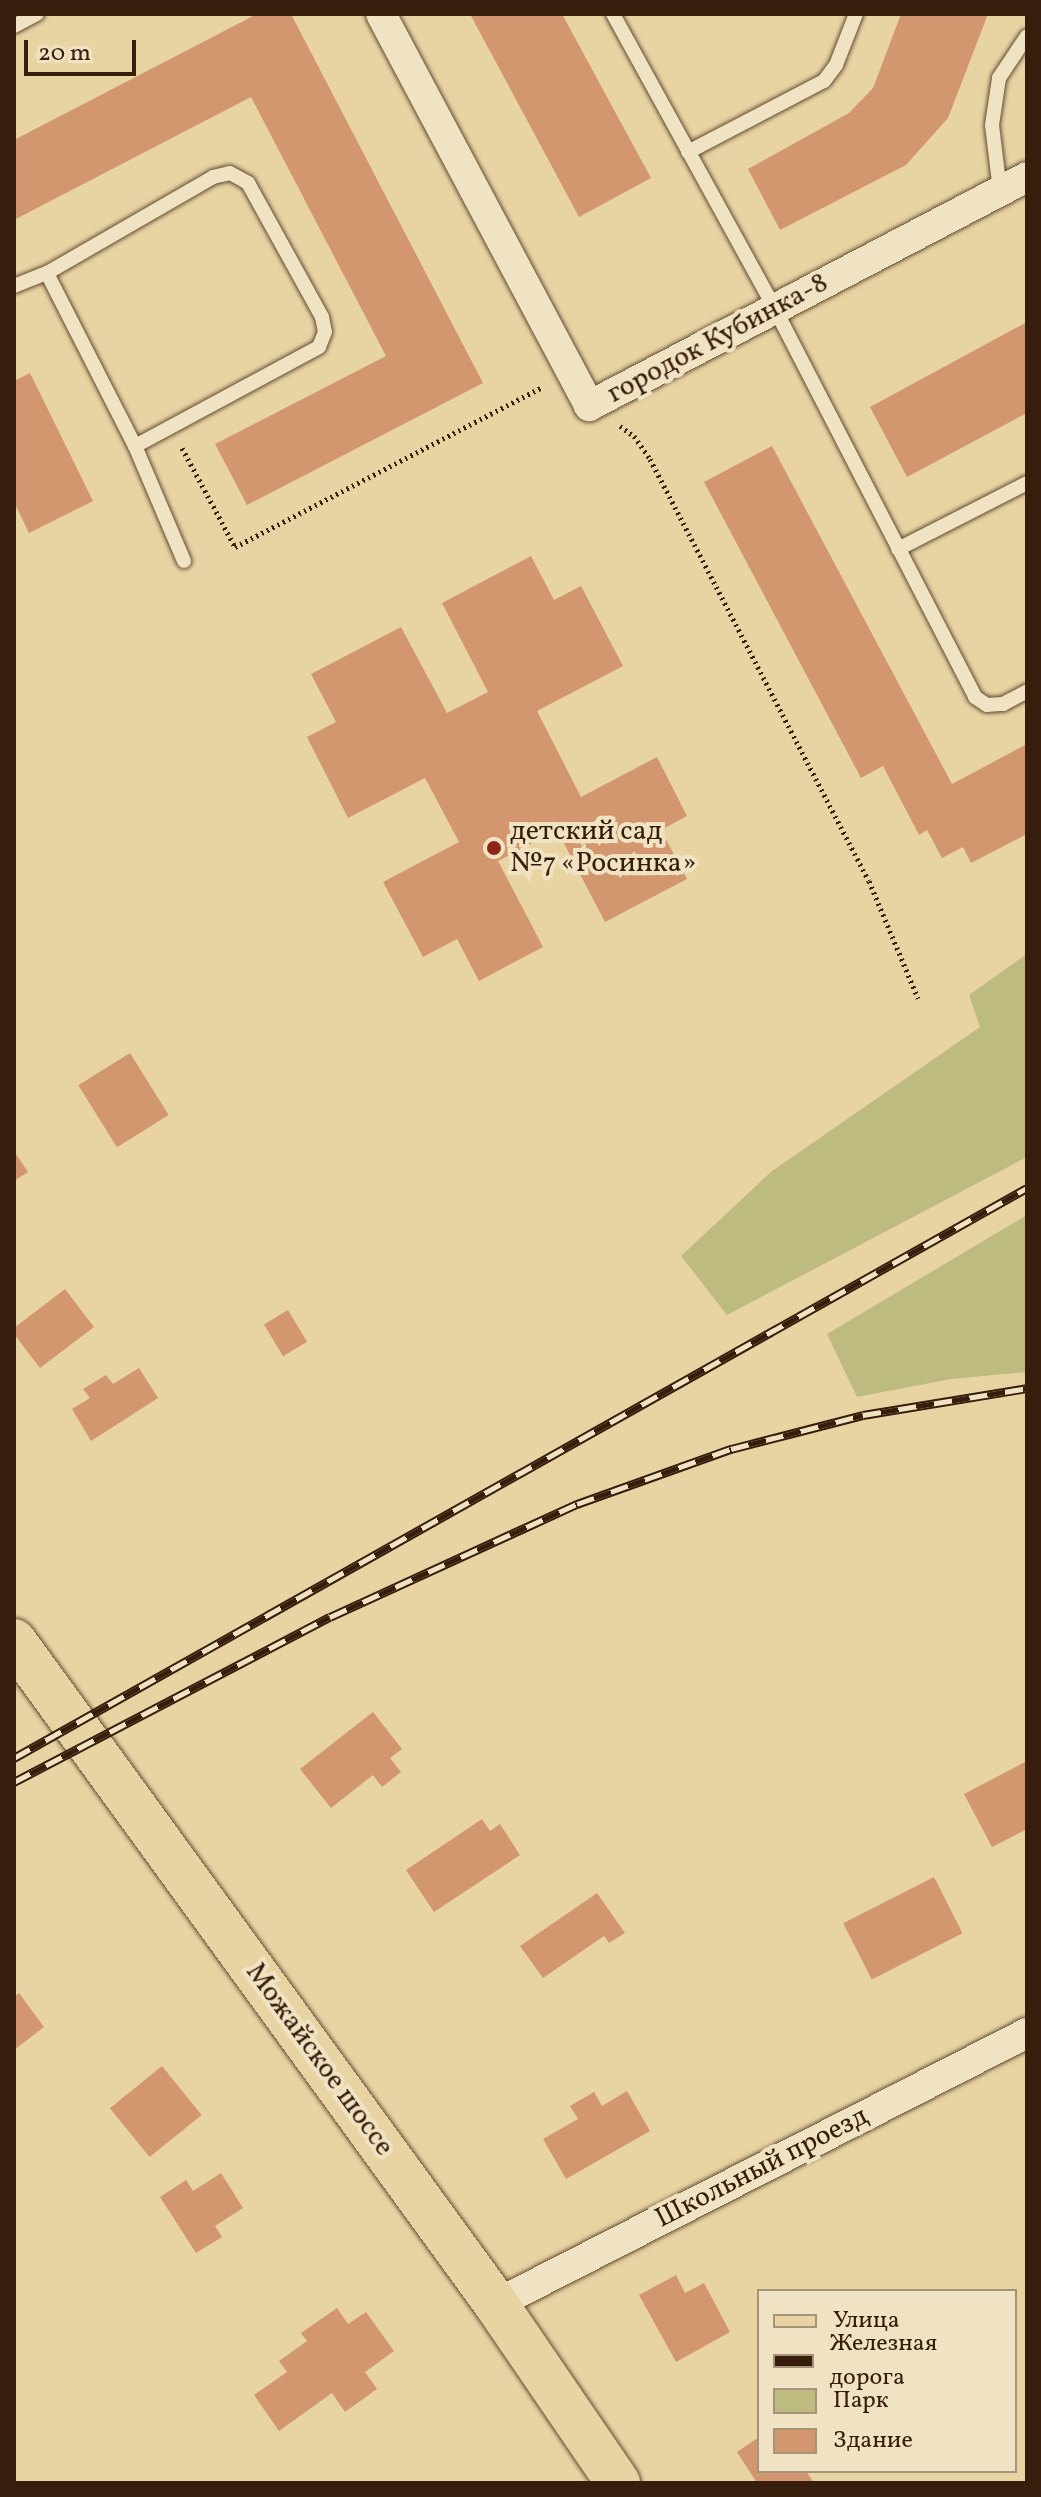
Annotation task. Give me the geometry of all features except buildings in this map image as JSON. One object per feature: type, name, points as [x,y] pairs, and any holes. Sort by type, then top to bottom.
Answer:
[{"type":"main road","name":"Можайское шоссе","points":[[14,1641],[496,2304],[618,2483]]},
{"type":"street","name":"городок Кубинка-8","points":[[381,14],[589,406],[1027,177]]},
{"type":"street","name":"Школьный проезд","points":[[496,2304],[1027,2033]]},
{"type":"lane","points":[[14,26],[37,14]]},
{"type":"lane","points":[[613,14],[775,309],[975,697],[987,705],[1003,704],[1027,691]]},
{"type":"lane","points":[[688,152],[824,81],[836,65],[856,14]]},
{"type":"lane","points":[[1000,191],[992,125],[999,78],[1027,36]]},
{"type":"lane","points":[[14,286],[47,273],[213,177],[230,173],[248,183],[322,317],[325,332],[319,347],[135,446]]},
{"type":"lane","points":[[47,273],[135,446],[184,561]]},
{"type":"lane","points":[[898,549],[1027,483]]},
{"type":"path","points":[[170,426],[235,547],[571,372]]},
{"type":"path","points":[[589,406],[634,436],[650,459],[869,881],[918,998]]},
{"type":"green space","points":[[1027,954],[1027,1157],[727,1315],[681,1256],[772,1171],[980,1027],[969,995]]},
{"type":"green space","points":[[1027,1215],[1027,1372],[951,1379],[857,1397],[827,1334]]},
{"type":"railway","points":[[14,1758],[1027,1188]]},
{"type":"railway","points":[[14,1782],[330,1617],[577,1504],[731,1449],[863,1415],[1027,1388]]},
{"type":"place","name":"детский сад №7 «Росинка»","points":[[494,848]]}]
